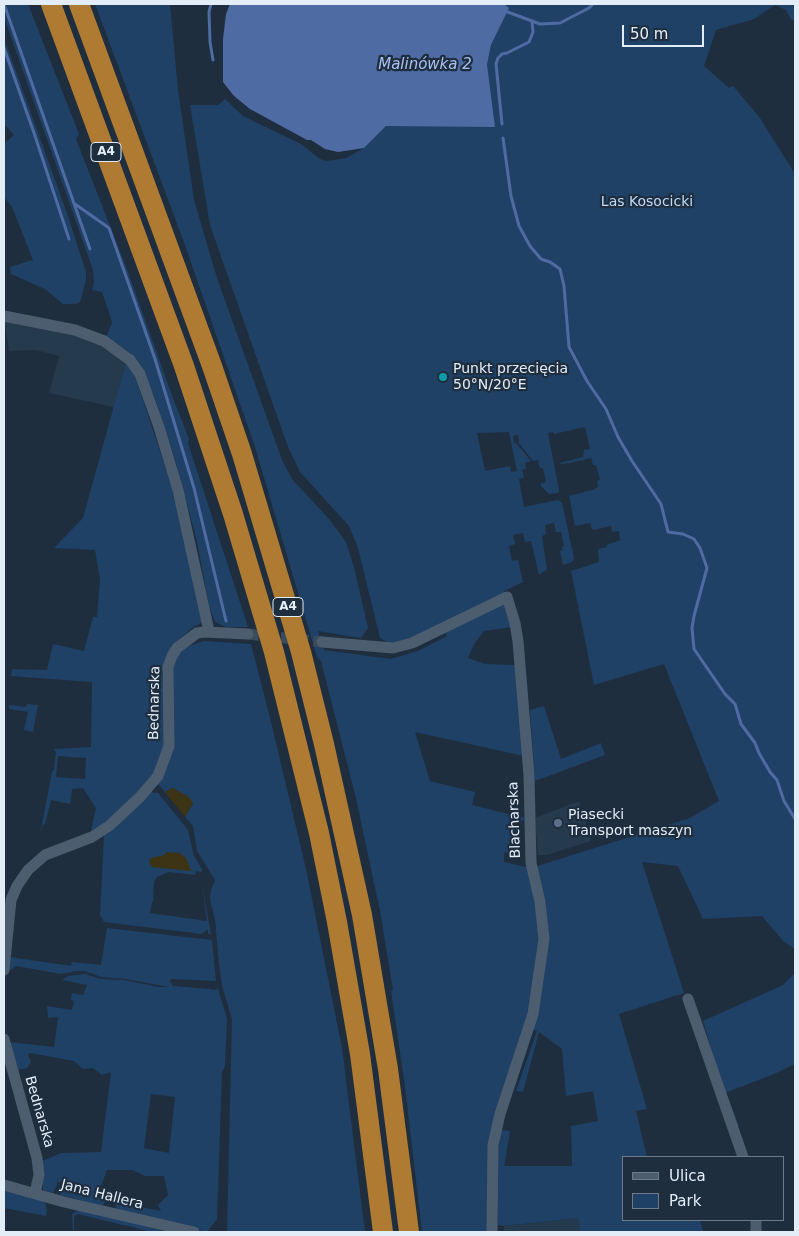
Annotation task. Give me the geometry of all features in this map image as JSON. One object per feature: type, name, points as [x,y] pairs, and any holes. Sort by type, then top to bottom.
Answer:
[{"type":"highway","name":"A4","points":[[51,4],[184,366],[236,522],[277,661],[337,922],[360,1054],[383,1232]]},
{"type":"highway","name":"A4","points":[[79,4],[212,366],[242,454],[301,652],[324,744],[362,915],[384,1041],[409,1232]]},
{"type":"street","points":[[4,316],[75,330],[104,341],[130,360],[140,374],[159,427],[178,490],[210,631]]},
{"type":"street","name":"Blacharska","points":[[322,642],[393,648],[412,643],[507,597],[513,617],[518,641],[528,766],[531,863],[540,902],[544,939],[533,1014],[500,1114],[494,1145],[492,1232]]},
{"type":"street","name":"Bednarska","points":[[4,970],[10,905],[17,886],[29,869],[45,855],[92,837],[109,826],[157,779],[168,749],[167,682],[170,660],[177,648],[185,640],[197,633],[210,631],[248,634]]},
{"type":"street","points":[[688,999],[742,1156]]},
{"type":"street","name":"Bednarska","points":[[4,1039],[37,1158],[39,1175],[35,1193]]},
{"type":"street","name":"Jana Hallera","points":[[4,1185],[194,1232]]},
{"type":"shaded area","points":[[4,318],[44,325],[96,342],[126,362],[114,407],[49,393],[59,356],[36,350],[9,351]]},
{"type":"shaded area","points":[[579,801],[591,841],[547,855],[538,855],[535,818]]},
{"type":"shaded area","points":[[588,1217],[592,1232],[504,1232],[504,1226]]},
{"type":"green space","points":[[4,4],[28,4],[79,134],[76,139],[128,272],[189,439],[188,443],[248,627],[226,627],[215,622],[209,606],[197,541],[176,463],[155,398],[136,359],[128,351],[106,337],[112,323],[110,315],[102,292],[92,290],[94,283],[93,270],[4,17]]},
{"type":"green space","name":"Las Kosocicki","points":[[95,4],[170,4],[178,90],[194,200],[217,278],[282,460],[292,479],[329,519],[346,542],[354,567],[368,628],[361,638],[318,631],[324,650],[390,659],[418,651],[447,636],[442,626],[410,640],[390,644],[380,638],[358,548],[349,526],[300,472],[288,447],[210,225],[190,105],[218,105],[225,99],[243,116],[301,144],[320,159],[327,161],[346,158],[364,148],[386,126],[487,65],[491,45],[509,8],[504,4],[795,4],[795,19],[792,21],[786,10],[775,5],[754,19],[716,30],[704,66],[729,88],[733,86],[760,118],[795,174],[795,949],[783,941],[762,916],[703,919],[678,866],[642,862],[684,993],[619,1014],[647,1109],[636,1111],[647,1156],[622,1156],[622,1221],[700,1221],[703,1232],[581,1232],[578,1218],[504,1226],[498,1225],[498,1152],[501,1130],[510,1131],[504,1166],[572,1166],[571,1126],[598,1121],[593,1091],[566,1096],[562,1049],[539,1032],[523,1092],[516,1091],[537,1031],[525,1027],[495,1111],[488,1232],[422,1232],[405,1086],[391,991],[393,990],[381,916],[356,798],[321,661],[317,657],[255,447],[185,245]],"holes":[[[585,427],[590,449],[584,450],[583,457],[560,463],[570,463],[591,458],[593,465],[596,465],[600,480],[597,481],[598,487],[569,496],[575,526],[590,523],[594,530],[611,526],[612,532],[619,531],[620,540],[607,545],[607,547],[598,549],[599,562],[571,571],[594,685],[664,664],[719,801],[690,818],[531,868],[504,862],[504,853],[517,850],[516,827],[525,818],[472,805],[475,792],[430,781],[415,732],[524,756],[516,665],[485,664],[468,658],[474,644],[484,631],[512,627],[504,591],[523,582],[518,560],[512,561],[509,546],[515,544],[513,535],[523,533],[525,542],[531,541],[539,575],[547,569],[542,536],[546,534],[545,525],[554,523],[556,532],[561,532],[564,546],[560,551],[563,565],[572,562],[574,558],[562,503],[558,500],[524,507],[519,479],[524,477],[522,470],[526,469],[525,463],[531,461],[514,443],[513,436],[518,435],[518,442],[533,461],[538,460],[540,468],[543,468],[546,482],[541,483],[541,486],[549,494],[558,493],[559,490],[548,433],[553,432],[554,434]],[[509,432],[517,471],[511,472],[510,466],[485,471],[477,433]]]},
{"type":"green space","points":[[4,38],[68,216],[86,272],[86,280],[80,302],[76,304],[63,304],[45,289],[11,274],[10,267],[33,260],[12,207],[4,197],[4,144],[14,135],[4,124]]},
{"type":"green space","points":[[126,362],[135,376],[173,490],[203,618],[201,623],[192,628],[173,645],[166,658],[162,674],[166,730],[165,750],[158,769],[148,783],[111,820],[91,831],[96,808],[83,788],[72,789],[70,804],[51,800],[45,825],[43,824],[40,835],[52,772],[54,770],[56,752],[54,749],[91,747],[92,682],[11,676],[12,669],[47,670],[53,644],[84,651],[93,617],[97,617],[100,579],[95,550],[54,548],[83,518]],"holes":[[[58,756],[86,758],[85,779],[56,777]]]},
{"type":"green space","points":[[204,641],[251,644],[306,869],[342,1048],[365,1232],[227,1232],[232,1019],[222,986],[215,920],[210,899],[215,880],[197,851],[193,826],[185,817],[193,803],[173,788],[165,792],[158,784],[162,776],[171,675],[177,656],[183,648]]},
{"type":"green space","points":[[27,704],[38,705],[33,732],[24,730],[28,712],[9,709],[9,705],[26,707]]},
{"type":"green space","points":[[544,706],[561,759],[601,743],[605,755],[535,781],[530,710]]},
{"type":"green space","points":[[150,792],[158,793],[188,830],[194,856],[202,872],[196,871],[195,875],[169,872],[157,877],[154,882],[153,902],[150,913],[207,921],[202,883],[211,934],[208,934],[208,929],[202,934],[104,922],[100,915],[104,835]]},
{"type":"green space","points":[[107,928],[212,940],[216,981],[171,979],[170,981],[173,986],[218,989],[227,1018],[225,1066],[222,1072],[217,1219],[207,1232],[116,1209],[115,1202],[161,1211],[158,1205],[168,1195],[164,1176],[145,1176],[133,1170],[107,1170],[99,1192],[104,1193],[107,1200],[102,1206],[60,1195],[62,1182],[58,1182],[53,1193],[43,1190],[42,1161],[61,1153],[101,1152],[111,1072],[102,1075],[93,1068],[83,1069],[74,1061],[30,1053],[28,1055],[31,1062],[27,1068],[18,1070],[9,1042],[54,1047],[58,1017],[48,1018],[47,1006],[72,1010],[74,1001],[71,1000],[72,993],[83,995],[87,985],[62,980],[68,976],[85,974],[101,979],[124,980],[158,987],[168,987],[126,979],[101,977],[85,971],[61,974],[16,966],[8,972],[10,957],[71,966],[72,962],[101,965]],"holes":[[[151,1094],[175,1097],[169,1153],[144,1148]]]},
{"type":"green space","points":[[795,973],[795,1064],[726,1093],[739,1126],[734,1126],[719,1083],[703,1021],[783,985]]},
{"type":"green space","points":[[4,1190],[44,1200],[47,1209],[46,1216],[4,1208]]},
{"type":"green space","points":[[79,1210],[167,1232],[152,1232],[78,1214],[74,1216],[73,1232],[72,1214]]},
{"type":"sand","points":[[173,788],[189,797],[193,803],[185,817],[165,792]]},
{"type":"sand","points":[[167,852],[180,853],[186,858],[191,871],[152,867],[149,862],[151,858],[164,855]]},
{"type":"water","name":"Malinówka 2","points":[[230,4],[504,4],[509,8],[491,45],[487,65],[495,127],[386,126],[364,148],[338,152],[325,149],[250,109],[234,96],[223,82],[223,39],[226,14]]},
{"type":"waterway","points":[[4,4],[90,249]]},
{"type":"waterway","points":[[211,4],[209,12],[210,42],[213,60]]},
{"type":"waterway","points":[[505,11],[540,24],[560,23],[593,4]]},
{"type":"waterway","points":[[502,124],[496,64],[502,54],[529,42],[533,32],[532,21]]},
{"type":"waterway","points":[[4,48],[69,239]]},
{"type":"waterway","points":[[503,138],[511,196],[519,226],[530,246],[541,259],[550,262],[560,269],[564,286],[569,347],[587,381],[606,409],[618,437],[632,461],[661,504],[668,532],[683,534],[694,539],[700,548],[707,568],[692,628],[694,649],[725,694],[735,704],[741,724],[755,743],[770,772],[777,780],[784,801],[795,819]]},
{"type":"waterway","points":[[75,204],[109,228],[155,359],[194,488],[226,621]]},
{"type":"tunnel","points":[[248,634],[322,642]]},
{"type":"place","name":"Punkt przecięcia 50°N/20°E","points":[[443,377]]},
{"type":"place","name":"Piasecki Transport maszyn","points":[[558,823]]}]
